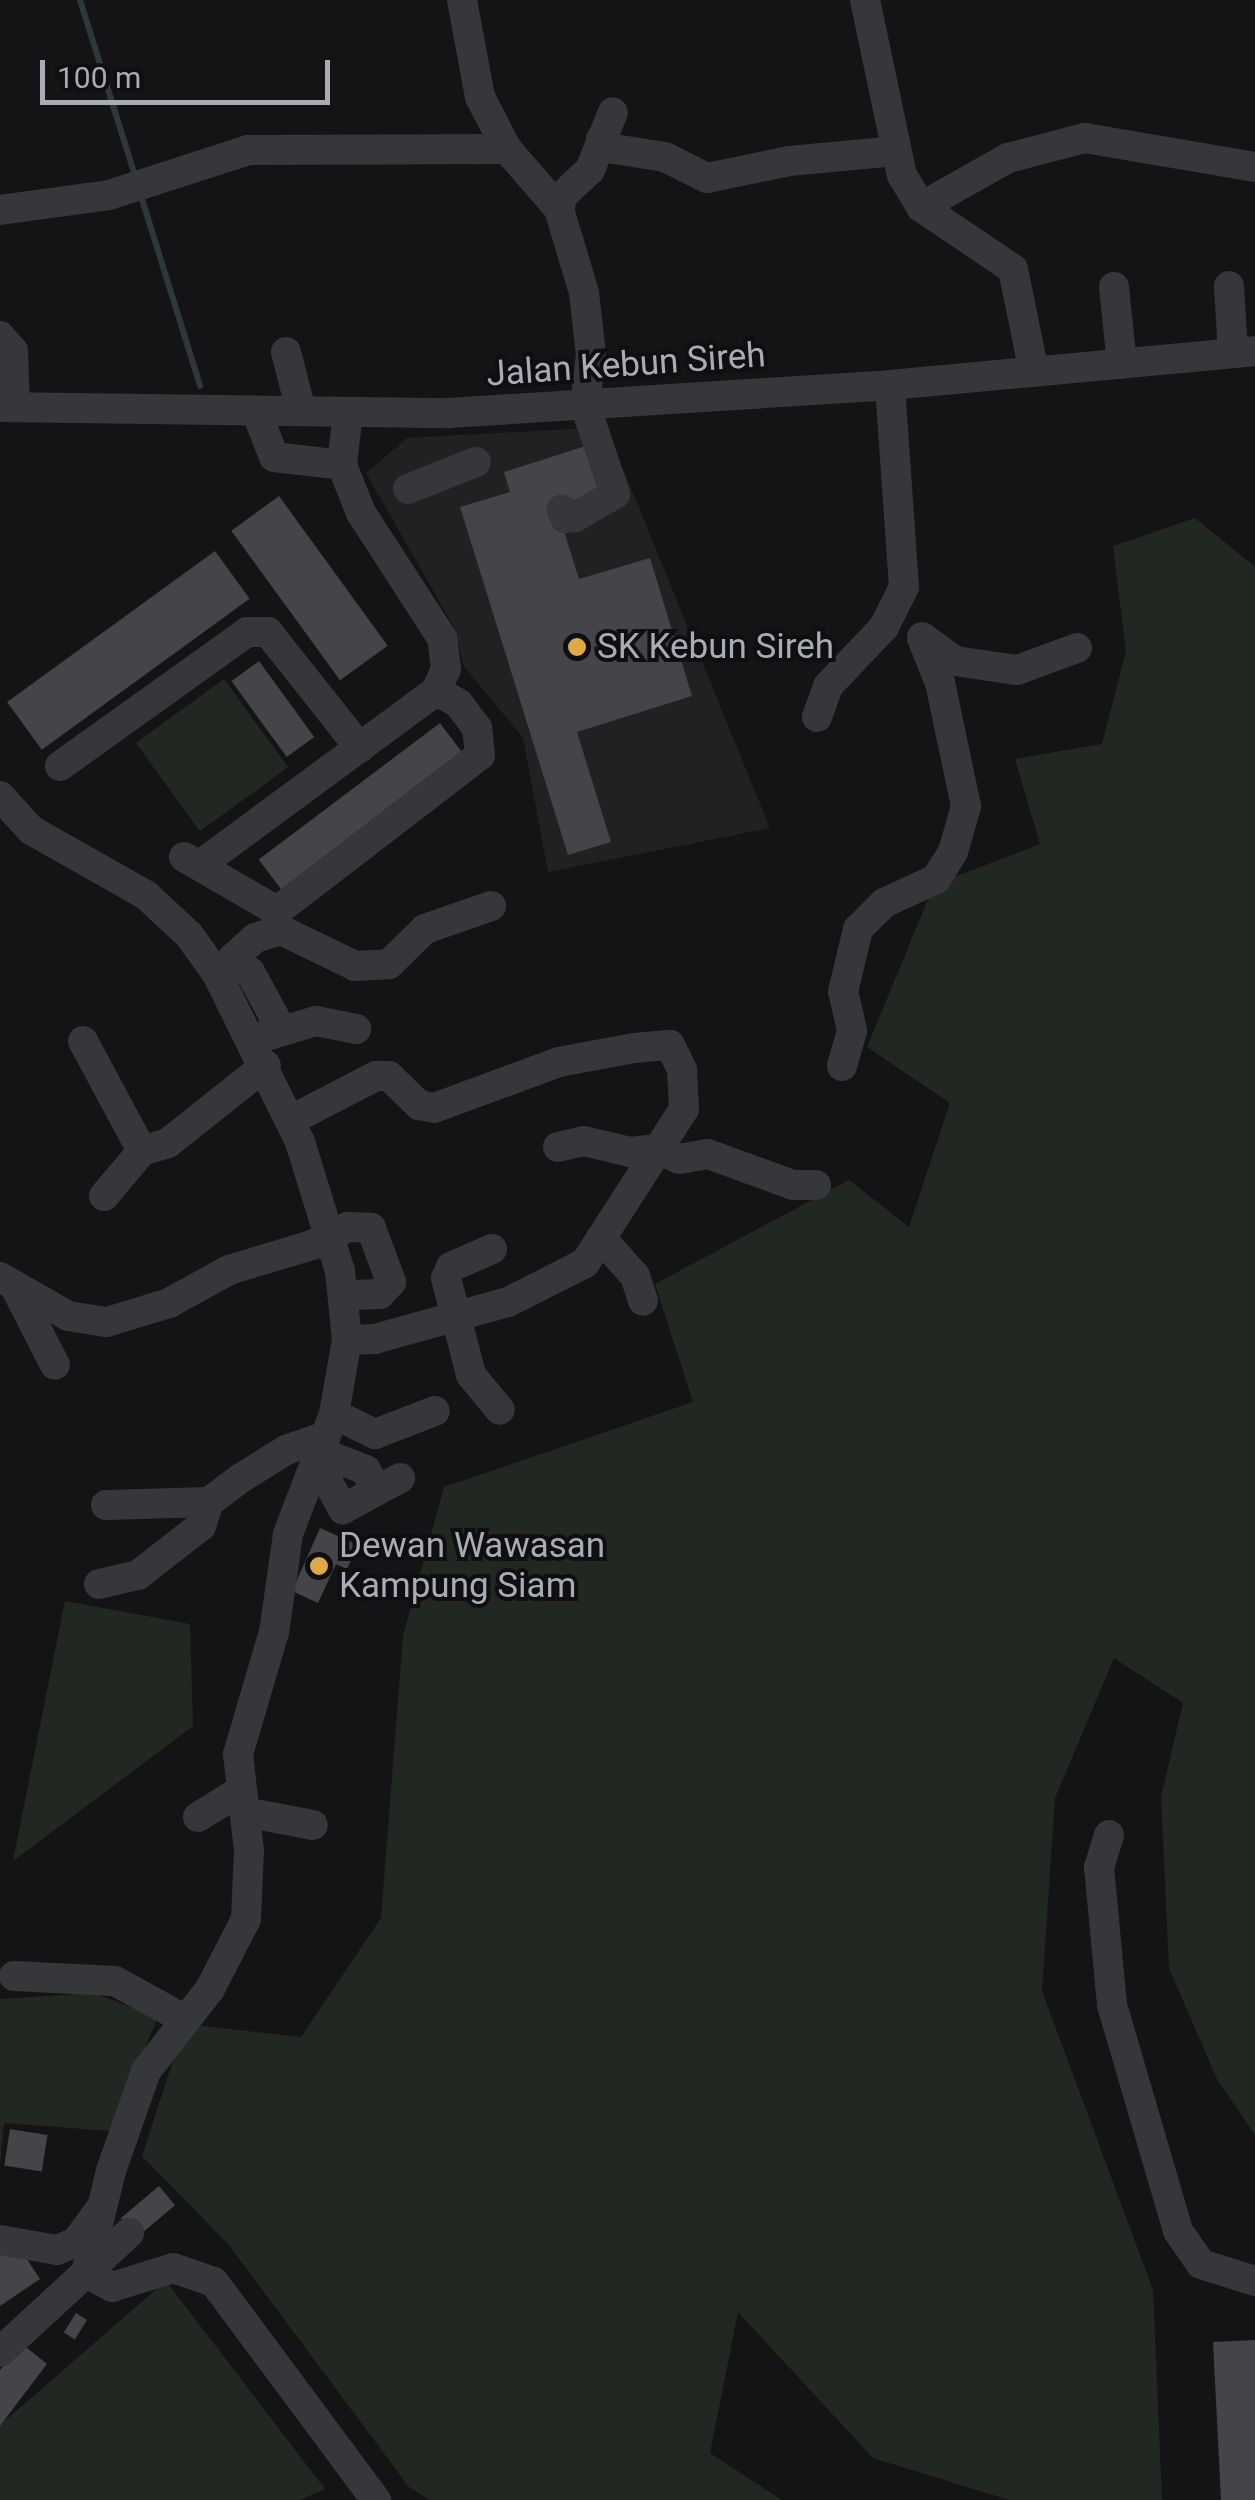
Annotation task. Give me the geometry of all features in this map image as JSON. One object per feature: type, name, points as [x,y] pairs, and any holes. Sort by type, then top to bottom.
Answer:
[{"type":"street","points":[[462,0],[480,97],[507,150],[559,209],[584,293],[591,354],[585,405],[615,494],[575,517],[566,518],[562,510]]},
{"type":"street","points":[[865,0],[896,152],[921,207],[1013,269],[1034,372]]},
{"type":"street","points":[[559,209],[563,196],[590,170],[607,125],[614,150],[665,157],[707,178],[789,161],[896,152]]},
{"type":"street","points":[[921,207],[1008,158],[1085,138],[1255,167]]},
{"type":"street","points":[[0,210],[58,207],[248,150],[507,150]]},
{"type":"street","points":[[1229,286],[1244,352]]},
{"type":"street","points":[[1114,288],[1122,364]]},
{"type":"street","points":[[0,336],[13,352],[7,407]]},
{"type":"street","points":[[286,352],[301,411]]},
{"type":"street","name":"Jalan Kebun Sireh","points":[[7,407],[468,412],[890,386],[1244,352]]},
{"type":"street","points":[[817,717],[828,686],[867,649],[898,604],[902,495],[890,386]]},
{"type":"street","points":[[256,410],[274,457],[342,465]]},
{"type":"street","points":[[348,412],[342,465],[361,513],[442,638],[446,669],[436,691],[360,748],[190,860],[277,911],[480,755],[477,728],[458,703],[436,691]]},
{"type":"street","points":[[408,488],[477,469],[468,412]]},
{"type":"street","points":[[842,1066],[852,1030],[843,992],[858,928],[884,903],[936,879],[953,852],[966,806],[940,683],[922,638],[898,604]]},
{"type":"street","points":[[60,766],[247,632],[268,632],[360,748]]},
{"type":"street","points":[[922,638],[955,660],[1016,670],[1077,648]]},
{"type":"street","points":[[0,796],[31,830],[146,895],[226,969],[264,1045],[332,1238],[344,1294],[347,1340],[323,1444],[288,1534],[274,1632],[238,1754],[246,1919],[210,1989],[182,2018],[136,2094],[86,2274]]},
{"type":"street","points":[[226,969],[255,938],[281,930],[356,966],[389,964],[425,929],[491,906]]},
{"type":"street","points":[[104,1196],[142,1151],[168,1143],[264,1045],[316,1021],[356,1030]]},
{"type":"street","points":[[83,1041],[142,1151]]},
{"type":"street","points":[[291,1120],[376,1076],[389,1076],[419,1105],[434,1108],[559,1062],[670,1045],[682,1070],[684,1109],[585,1263],[549,1287],[375,1339],[347,1340]]},
{"type":"street","points":[[558,1147],[584,1141],[630,1152],[657,1149],[679,1159],[708,1154],[777,1180],[816,1185]]},
{"type":"street","points":[[8,1283],[68,1316],[107,1322],[170,1304],[248,1264],[332,1238],[348,1226],[372,1228],[388,1266],[390,1282],[380,1294],[344,1294]]},
{"type":"street","points":[[601,1238],[635,1276],[643,1301]]},
{"type":"street","points":[[492,1250],[452,1268],[446,1278],[472,1375],[500,1410]]},
{"type":"street","points":[[8,1283],[56,1365]]},
{"type":"street","points":[[106,1504],[209,1502],[270,1458],[375,1434],[435,1410]]},
{"type":"street","points":[[323,1444],[388,1483]]},
{"type":"street","points":[[99,1584],[138,1575],[186,1540],[201,1526],[209,1502]]},
{"type":"street","points":[[198,1817],[243,1802],[313,1825]]},
{"type":"street","points":[[1109,1835],[1099,1867],[1112,2005],[1178,2231],[1200,2264],[1255,2281]]},
{"type":"street","points":[[14,1976],[115,1982],[182,2018]]},
{"type":"street","points":[[0,2240],[58,2250],[76,2242],[106,2199]]},
{"type":"street","points":[[0,2352],[129,2233]]},
{"type":"street","points":[[86,2274],[112,2287],[173,2268],[214,2282],[376,2500]]},
{"type":"shaded area","name":"SK Kebun Sireh","points":[[606,427],[770,828],[548,872],[523,738],[463,665],[455,629],[366,473],[407,438]]},
{"type":"shaded area","points":[[1195,518],[1255,567],[1255,2135],[1217,2079],[1169,1968],[1161,1797],[1183,1703],[1114,1658],[1055,1798],[1042,1991],[1153,2290],[1162,2500],[1009,2500],[873,2458],[738,2312],[710,2453],[782,2500],[430,2500],[409,2487],[228,2244],[142,2156],[185,2024],[301,2037],[381,1918],[403,1636],[444,1487],[693,1402],[655,1284],[849,1180],[909,1227],[950,1103],[867,1047],[934,885],[1040,844],[1015,759],[1102,744],[1126,651],[1113,546]]},
{"type":"shaded area","points":[[224,679],[288,767],[200,831],[136,743]]},
{"type":"shaded area","points":[[65,1601],[190,1624],[193,1726],[13,1861]]},
{"type":"shaded area","points":[[93,1993],[158,2017],[110,2131],[4,2123],[0,2164],[0,1999]]},
{"type":"shaded area","points":[[166,2281],[325,2489],[300,2500],[0,2500],[0,2425]]},
{"type":"building","points":[[595,443],[610,493],[557,509],[579,579],[650,558],[692,696],[577,732],[611,842],[568,855],[460,507],[510,492],[504,472]]},
{"type":"building","points":[[279,496],[388,646],[340,680],[231,531]]},
{"type":"building","points":[[215,551],[250,599],[42,750],[7,702]]},
{"type":"building","points":[[259,661],[314,737],[287,757],[231,681]]},
{"type":"building","points":[[440,723],[467,759],[286,896],[259,860]]},
{"type":"building","name":"Dewan Wawasan Kampung Siam","points":[[320,1528],[358,1545],[347,1569],[336,1564],[318,1603],[292,1591]]},
{"type":"building","points":[[10,2129],[48,2135],[42,2171],[4,2166]]},
{"type":"building","points":[[159,2186],[175,2205],[137,2237],[121,2218]]},
{"type":"building","points":[[0,2244],[17,2244],[40,2279],[0,2306]]},
{"type":"building","points":[[76,2313],[87,2320],[75,2339],[64,2333]]},
{"type":"building","points":[[1255,2340],[1255,2500],[1221,2500],[1213,2342]]},
{"type":"building","points":[[21,2343],[47,2364],[0,2426],[0,2370]]},
{"type":"waterway","points":[[80,0],[136,179]]},
{"type":"waterway","points":[[141,196],[200,386]]},
{"type":"place","name":"SK Kebun Sireh","points":[[577,647]]},
{"type":"place","name":"Dewan Wawasan Kampung Siam","points":[[319,1566]]}]
